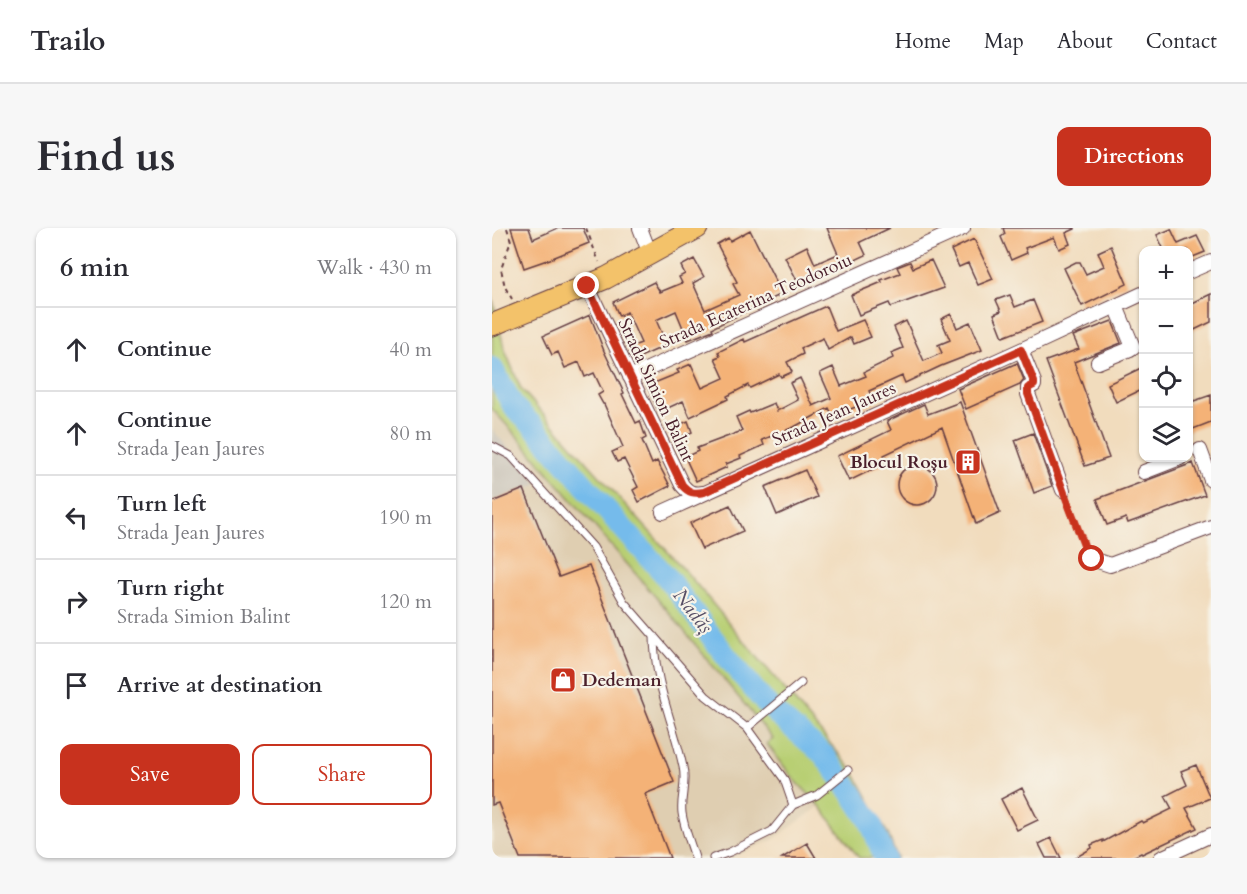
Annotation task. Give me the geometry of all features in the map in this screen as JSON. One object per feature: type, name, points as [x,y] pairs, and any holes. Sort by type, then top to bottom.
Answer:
[{"type":"main road","points":[[507,320],[596,282],[697,228]]},
{"type":"street","points":[[640,228],[650,254]]},
{"type":"street","name":"Strada Ecaterina Teodoroiu","points":[[630,377],[963,228]]},
{"type":"street","points":[[1193,270],[1211,262]]},
{"type":"street","name":"Strada Simion Balint","points":[[596,282],[630,377],[682,485],[688,492],[695,494],[704,492]]},
{"type":"street","name":"Strada Jean Jaures","points":[[663,512],[1139,295]]},
{"type":"street","points":[[1098,362],[1130,350],[1132,347],[1116,306]]},
{"type":"street","points":[[1021,350],[1034,382],[1034,385],[1028,388],[1028,394],[1063,490]]},
{"type":"street","points":[[1200,450],[1211,480]]},
{"type":"street","points":[[1144,472],[1170,462]]},
{"type":"street","points":[[1092,559],[1110,565],[1211,527]]},
{"type":"street","points":[[1161,858],[1211,835]]},
{"type":"lane","points":[[492,446],[511,456],[592,547],[624,602],[706,696],[747,728],[784,779],[794,806]]},
{"type":"lane","points":[[654,636],[654,655],[684,770],[682,813],[695,858]]},
{"type":"lane","points":[[747,728],[801,683]]},
{"type":"lane","points":[[713,858],[772,831],[794,806],[817,795],[848,770]]},
{"type":"path","points":[[507,228],[511,241],[501,269],[505,287],[507,320]]},
{"type":"path","points":[[586,228],[596,282]]},
{"type":"path","points":[[1063,490],[1085,548],[1092,559]]},
{"type":"shaded area","points":[[492,409],[748,707],[773,739],[767,744],[793,778],[820,806],[774,839],[732,858],[492,858]]},
{"type":"shaded area","points":[[492,429],[538,484],[492,502]]},
{"type":"green space","points":[[492,296],[504,348],[521,389],[687,573],[853,771],[888,834],[897,858],[859,858],[820,806],[793,778],[767,744],[773,739],[666,609],[492,409]]},
{"type":"building","points":[[511,228],[529,228],[533,239],[558,228],[583,228],[589,243],[524,268]]},
{"type":"building","points":[[827,228],[890,228],[860,242],[866,255],[800,286],[785,257],[807,246],[815,264],[838,254]]},
{"type":"building","points":[[1003,228],[1075,229],[1066,233],[1070,244],[1059,249],[1054,237],[1025,248],[1027,253],[1011,260],[1001,237],[1005,234]]},
{"type":"building","points":[[1171,229],[1178,244],[1197,236],[1205,252],[1193,257],[1193,246],[1162,246],[1157,235]]},
{"type":"building","points":[[750,230],[782,294],[712,328],[713,330],[688,340],[676,311],[656,320],[667,345],[638,358],[633,346],[641,343],[627,312],[619,316],[613,302],[654,282],[660,292],[682,283],[679,277],[685,274],[681,266],[694,259],[704,277],[693,283],[705,310],[739,295],[733,284],[737,282],[717,244],[728,238],[730,241]]},
{"type":"building","points":[[974,239],[993,279],[978,285],[968,263],[959,267],[951,250]]},
{"type":"building","points":[[1111,246],[1127,284],[1082,306],[1064,268],[1080,262],[1086,274],[1104,266],[1098,252]]},
{"type":"building","points":[[931,260],[944,288],[891,307],[889,303],[859,315],[851,295],[900,273],[897,267],[910,262],[913,268]]},
{"type":"building","points":[[1211,294],[1211,322],[1193,331],[1193,303]]},
{"type":"building","points":[[1010,295],[1015,307],[1033,300],[1042,322],[1003,337],[994,314],[1001,311],[996,300]]},
{"type":"building","points":[[826,306],[836,331],[863,320],[871,337],[854,344],[851,337],[828,350],[823,338],[801,348],[803,354],[787,362],[792,372],[781,377],[779,374],[750,388],[748,385],[727,396],[728,399],[690,417],[683,401],[659,412],[647,386],[679,373],[677,370],[691,364],[702,388],[724,378],[715,358],[720,356],[718,352]]},
{"type":"building","points":[[951,314],[957,328],[970,322],[982,350],[905,383],[902,376],[869,391],[874,403],[864,407],[863,404],[833,416],[829,408],[794,427],[762,440],[764,445],[726,464],[727,467],[696,481],[685,457],[698,451],[697,448],[742,431],[736,417],[774,403],[777,411],[798,400],[790,383],[800,378],[813,406],[831,398],[820,373],[833,367],[841,386],[866,376],[864,372],[893,358],[891,353],[903,348],[894,327],[906,321],[924,361],[942,353],[938,345],[950,340],[941,319]]},
{"type":"building","points":[[590,315],[624,393],[622,394],[636,423],[640,421],[646,438],[642,440],[652,464],[657,461],[670,486],[639,502],[633,490],[638,487],[624,459],[617,462],[612,452],[623,447],[598,395],[603,392],[594,373],[585,377],[579,362],[565,368],[558,352],[552,355],[543,336]]},
{"type":"building","points":[[1112,321],[1121,343],[1074,362],[1109,458],[1085,466],[1046,361],[1079,349],[1073,336]]},
{"type":"building","points":[[1017,363],[1024,380],[1020,385],[966,409],[958,389]]},
{"type":"building","points":[[1139,369],[1139,391],[1116,402],[1108,384]]},
{"type":"building","points":[[1211,395],[1211,422],[1193,429],[1193,408],[1193,401]]},
{"type":"building","points":[[960,402],[1000,513],[976,524],[942,427],[884,455],[888,462],[849,481],[837,456],[891,430],[887,421],[924,404],[928,414]]},
{"type":"building","points":[[688,421],[692,432],[674,440],[670,429]]},
{"type":"building","points":[[1033,433],[1052,486],[1034,493],[1015,440]]},
{"type":"building","points":[[1193,463],[1205,495],[1128,523],[1126,518],[1107,525],[1097,499]]},
{"type":"building","points":[[917,465],[931,471],[937,485],[931,499],[917,505],[903,499],[897,485],[903,471]]},
{"type":"building","points":[[805,470],[817,497],[777,515],[765,487]]},
{"type":"building","name":"Dedeman","points":[[524,489],[559,577],[589,566],[674,782],[645,794],[670,858],[520,858],[498,803],[492,805],[492,502]]},
{"type":"building","points":[[730,505],[743,531],[702,549],[690,523]]},
{"type":"building","points":[[1196,765],[1210,798],[1186,808],[1197,828],[1131,858],[1075,858],[1092,848],[1091,845],[1103,840],[1103,842],[1141,821],[1143,823],[1172,809],[1165,796],[1187,785],[1181,771]]},
{"type":"building","points":[[1022,788],[1038,820],[1017,830],[1001,799]]},
{"type":"building","points":[[1051,838],[1061,858],[1046,858],[1039,844]]},
{"type":"building","points":[[807,843],[816,858],[782,858]]},
{"type":"waterway","name":"Nadăș","points":[[492,368],[514,407],[665,575],[761,698],[824,755],[870,821],[885,858]]},
{"type":"place","name":"Blocul Roșu","points":[[968,462]]},
{"type":"place","name":"Dedeman","points":[[563,680]]},
{"type":"route","points":[[587,286],[682,485],[688,492],[695,494],[704,492],[1021,350],[1034,382],[1034,385],[1028,388],[1028,394],[1085,548],[1092,559]]}]
